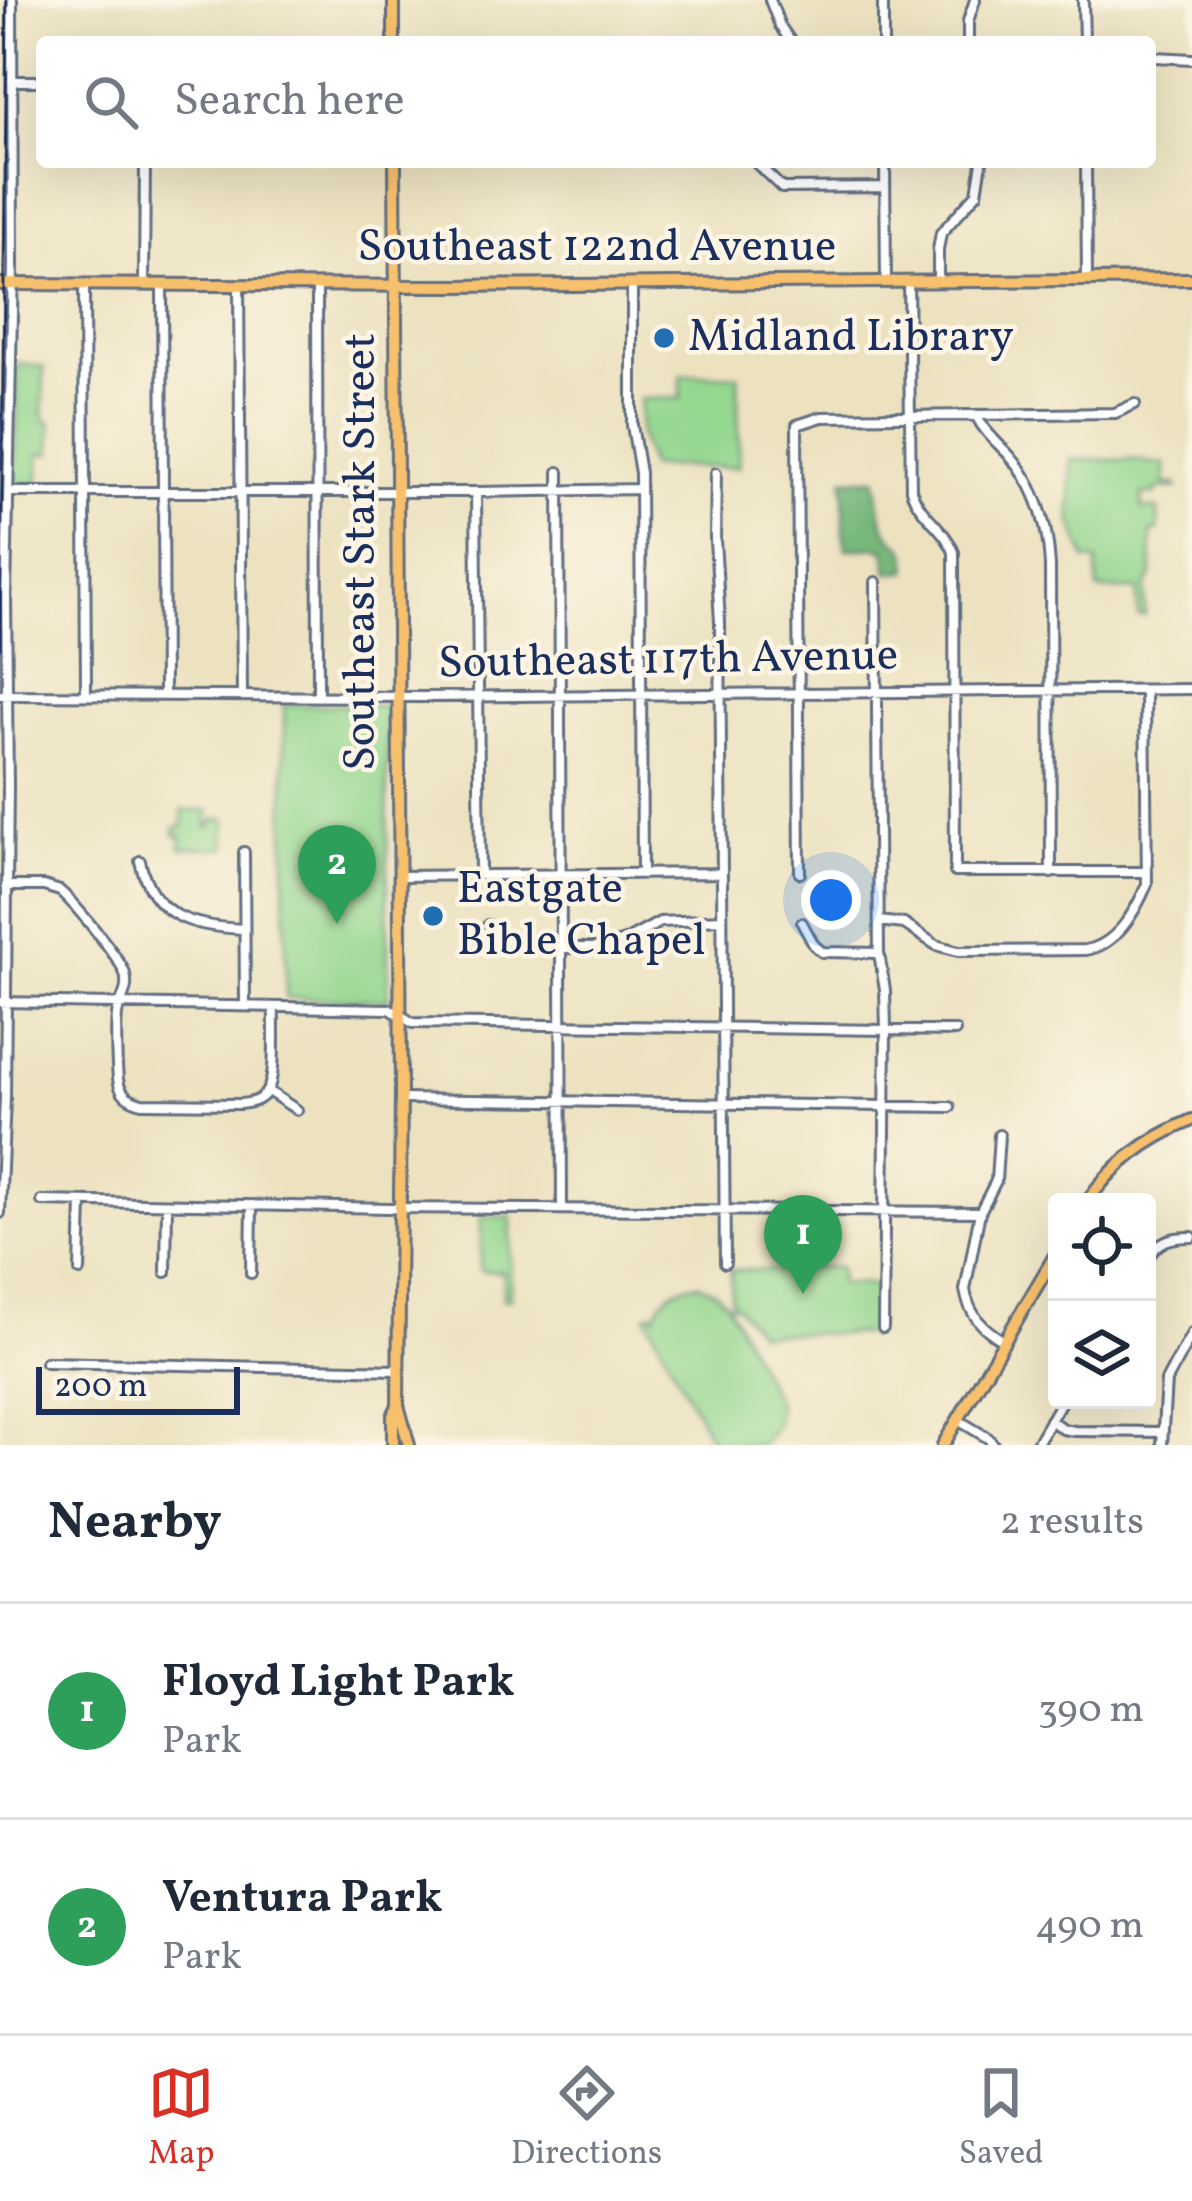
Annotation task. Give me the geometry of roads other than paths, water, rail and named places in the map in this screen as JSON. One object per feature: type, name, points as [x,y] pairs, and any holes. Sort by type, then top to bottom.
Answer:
[{"type":"main road","points":[[394,0],[394,36]]},
{"type":"main road","name":"Southeast Stark Street","points":[[393,1445],[393,1416],[398,1406],[401,1099],[395,168]]},
{"type":"main road","name":"Southeast 122nd Avenue","points":[[5,284],[396,286],[1192,278]]},
{"type":"main road","points":[[1094,1193],[1134,1152],[1192,1120]]},
{"type":"main road","points":[[943,1445],[1048,1277]]},
{"type":"main road","points":[[398,1406],[409,1445]]},
{"type":"street","points":[[0,1213],[6,886],[5,284],[12,0]]},
{"type":"street","points":[[770,0],[787,36]]},
{"type":"street","points":[[883,0],[883,36]]},
{"type":"street","points":[[968,36],[975,0]]},
{"type":"street","points":[[1083,0],[1084,36]]},
{"type":"street","points":[[1156,57],[1192,59]]},
{"type":"street","points":[[12,81],[36,81]]},
{"type":"street","points":[[145,168],[145,286]]},
{"type":"street","points":[[761,168],[782,188],[885,187]]},
{"type":"street","points":[[885,168],[886,281]]},
{"type":"street","points":[[938,281],[938,242],[946,226],[977,193],[981,168]]},
{"type":"street","points":[[1086,168],[1087,279]]},
{"type":"street","points":[[908,281],[911,490],[923,514],[948,537],[954,552],[955,872],[1147,872]]},
{"type":"street","points":[[84,284],[86,695]]},
{"type":"street","points":[[632,284],[632,424],[640,489],[642,874]]},
{"type":"street","points":[[162,286],[164,695]]},
{"type":"street","points":[[239,286],[242,696]]},
{"type":"street","points":[[317,286],[318,696]]},
{"type":"street","points":[[800,873],[797,425],[822,418],[1114,413],[1135,404]]},
{"type":"street","points":[[977,417],[983,430],[1022,470],[1046,530],[1051,873]]},
{"type":"street","points":[[559,472],[562,1208]]},
{"type":"street","points":[[716,473],[725,1263]]},
{"type":"street","points":[[8,492],[640,489]]},
{"type":"street","points":[[476,492],[480,874]]},
{"type":"street","points":[[876,581],[879,953],[886,1030],[884,1328]]},
{"type":"street","name":"Southeast 117th Avenue","points":[[4,695],[398,697],[1192,689]]},
{"type":"street","points":[[879,921],[904,924],[936,945],[958,951],[1105,946],[1143,893],[1147,872],[1145,690]]},
{"type":"street","points":[[244,852],[245,1006]]},
{"type":"street","points":[[140,861],[154,895],[180,918],[204,926],[244,928]]},
{"type":"street","points":[[400,876],[722,873]]},
{"type":"street","points":[[6,886],[44,886],[66,896],[122,966],[126,985],[118,1011],[117,1078],[132,1100],[251,1103],[268,1090],[272,1075],[274,1007]]},
{"type":"street","points":[[488,925],[513,945],[561,949],[612,946],[660,922],[722,919]]},
{"type":"street","points":[[802,923],[822,952],[879,953]]},
{"type":"street","points":[[2,1002],[390,1009],[412,1023],[955,1031]]},
{"type":"street","points":[[268,1090],[297,1110]]},
{"type":"street","points":[[401,1099],[950,1107]]},
{"type":"street","points":[[999,1135],[996,1181],[980,1212],[966,1276],[966,1299],[983,1328],[1004,1341]]},
{"type":"street","points":[[42,1201],[980,1212]]},
{"type":"street","points":[[80,1271],[82,1202]]},
{"type":"street","points":[[166,1204],[166,1272]]},
{"type":"street","points":[[251,1273],[252,1205]]},
{"type":"street","points":[[1156,1246],[1167,1239],[1192,1237]]},
{"type":"street","points":[[1162,1445],[1166,1381],[1192,1334]]},
{"type":"street","points":[[46,1362],[398,1370]]},
{"type":"street","points":[[1036,1445],[1057,1409]]},
{"type":"street","points":[[958,1420],[994,1445]]},
{"type":"street","points":[[1050,1420],[1075,1432],[1162,1432]]},
{"type":"tram line","points":[[0,648],[7,0]]},
{"type":"place","name":"Midland Library","points":[[664,338]]},
{"type":"place","name":"Eastgate Bible Chapel","points":[[433,916]]},
{"type":"place","name":"Ventura Park","points":[[337,924]]},
{"type":"place","name":"Floyd Light Park","points":[[803,1294]]}]
